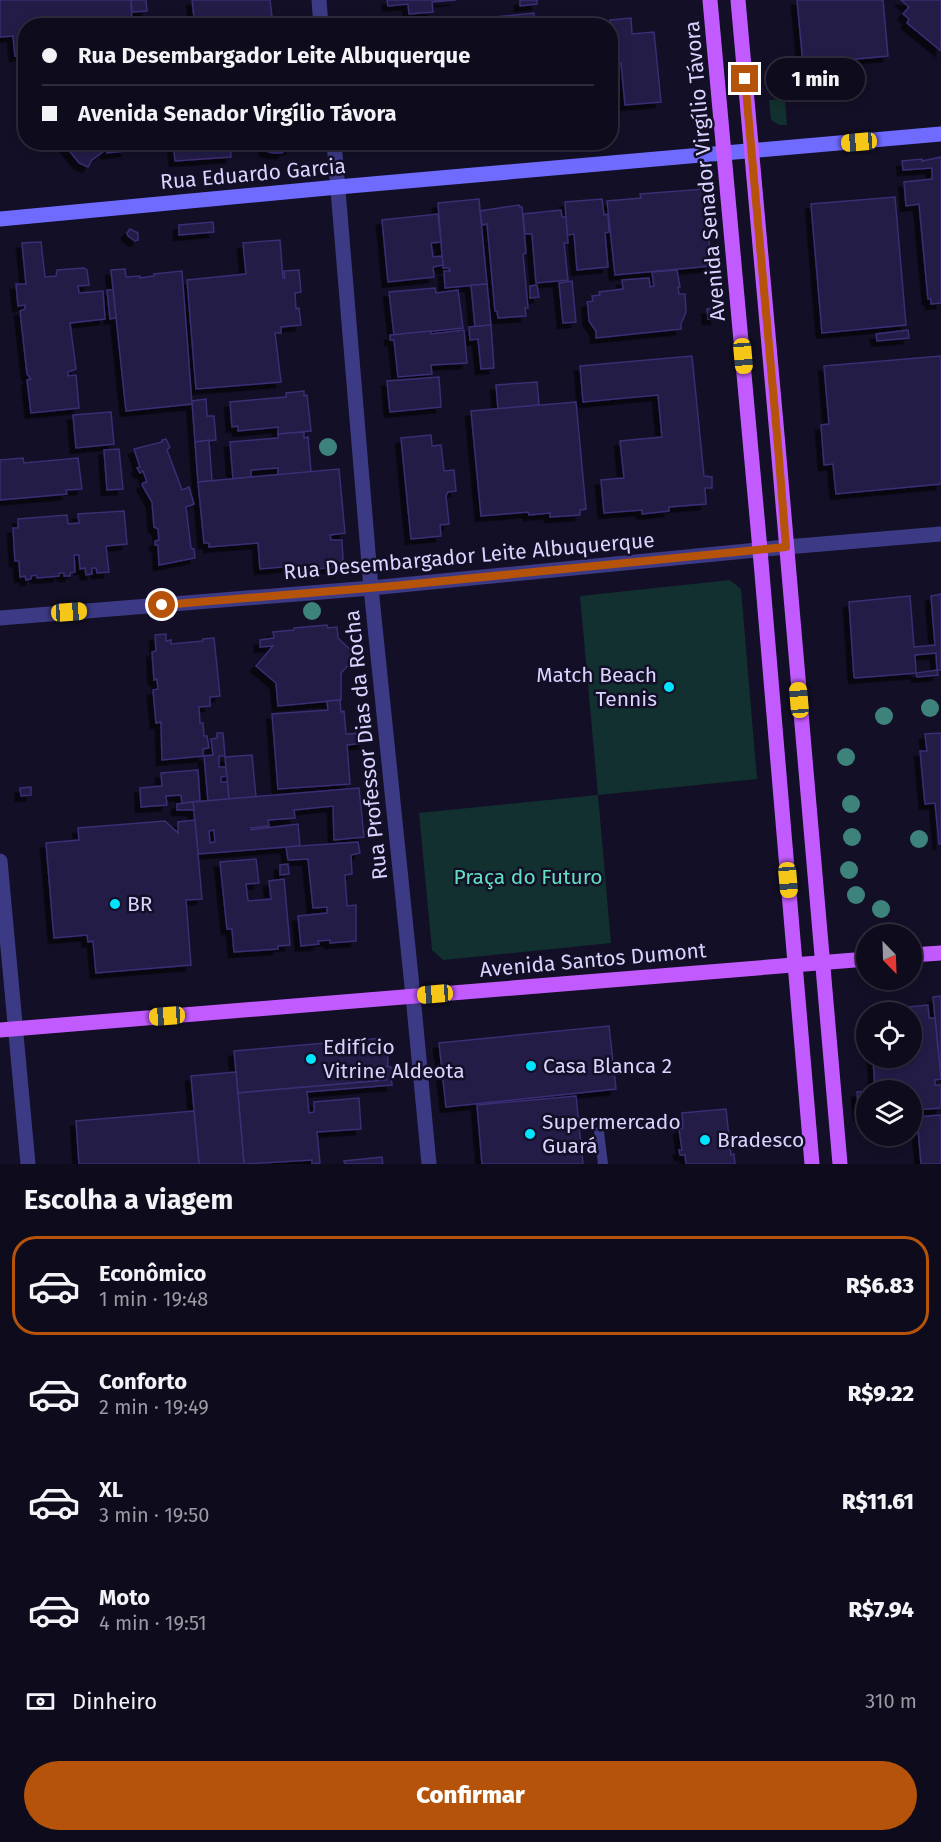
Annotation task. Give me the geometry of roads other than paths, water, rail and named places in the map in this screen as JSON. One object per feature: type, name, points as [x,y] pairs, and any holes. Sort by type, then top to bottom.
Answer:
[{"type":"main road","name":"Avenida Senador Virgílio Távora","points":[[710,0],[812,1164]]},
{"type":"main road","points":[[738,0],[840,1164]]},
{"type":"main road","name":"Rua Eduardo Garcia","points":[[0,219],[941,134]]},
{"type":"main road","points":[[922,954],[941,952]]},
{"type":"main road","name":"Avenida Santos Dumont","points":[[0,1030],[856,960]]},
{"type":"street","points":[[319,0],[320,18]]},
{"type":"street","name":"Rua Professor Dias da Rocha","points":[[335,150],[370,588],[429,1164]]},
{"type":"street","name":"Rua Desembargador Leite Albuquerque","points":[[0,618],[370,588],[941,534]]},
{"type":"street","points":[[0,861],[28,1164]]},
{"type":"lane","points":[[599,1132],[603,1164]]},
{"type":"place","name":"Match Beach Tennis","points":[[669,687]]},
{"type":"place","name":"BR","points":[[115,904]]},
{"type":"place","name":"Edifício Vitrine Aldeota","points":[[311,1059]]},
{"type":"place","name":"Casa Blanca 2","points":[[531,1066]]},
{"type":"place","name":"Supermercado Guará","points":[[530,1134]]},
{"type":"place","name":"Bradesco","points":[[705,1140]]},
{"type":"park label","name":"Praça do Futuro","points":[[528,877]]}]
